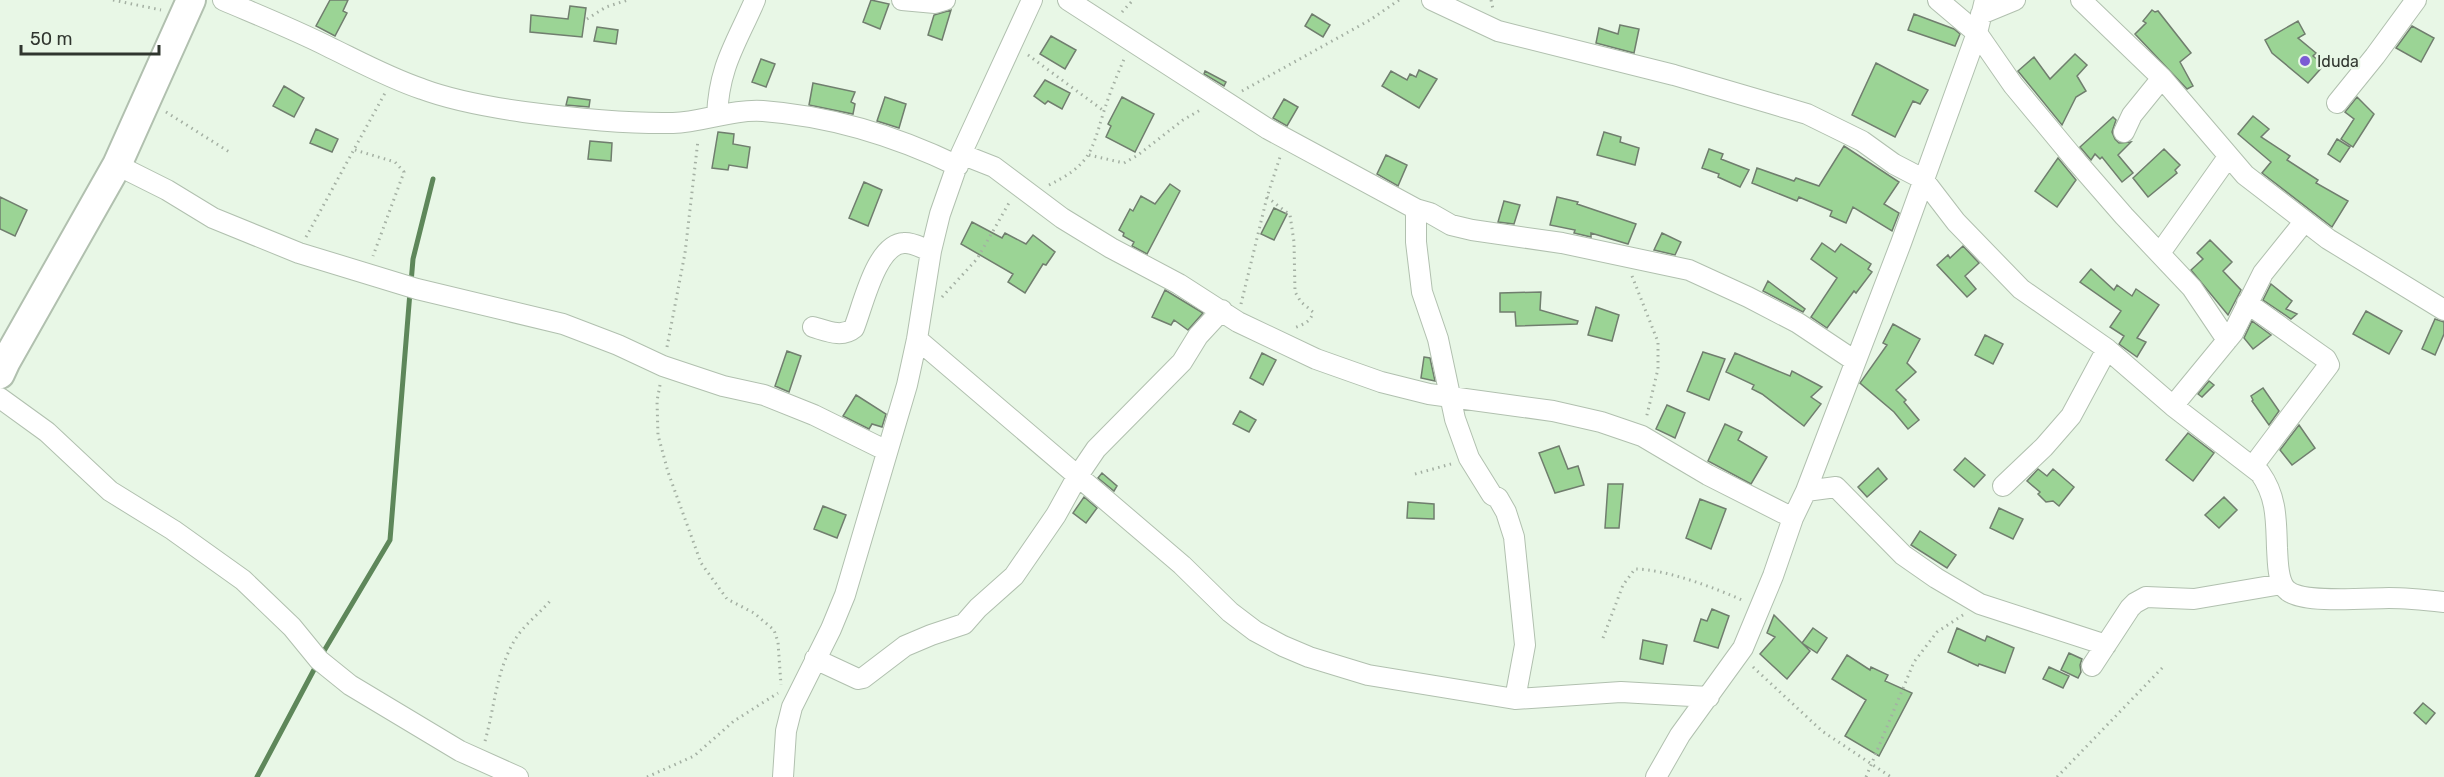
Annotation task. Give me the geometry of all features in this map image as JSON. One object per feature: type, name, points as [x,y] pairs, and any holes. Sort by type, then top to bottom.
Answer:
[{"type":"street","points":[[223,0],[295,31],[392,78],[447,97],[523,111],[653,122],[697,120],[760,111],[786,114],[843,125],[924,150],[994,167],[1062,218],[1162,274],[1227,314],[1270,337],[1349,372],[1419,392],[1553,411],[1601,422],[1642,436],[1708,475],[1793,518]]},
{"type":"street","points":[[717,116],[718,91],[723,69],[755,0]]},
{"type":"street","points":[[902,0],[935,3],[945,0]]},
{"type":"street","points":[[783,777],[786,730],[797,696],[831,629],[845,595],[907,385],[940,214],[960,160],[1032,0]]},
{"type":"street","points":[[1068,0],[1286,140],[1416,209],[1430,213],[1451,225],[1562,243],[1689,270],[1798,323],[1855,361]]},
{"type":"street","points":[[1432,0],[1498,31],[1674,75],[1807,114],[1862,141],[1894,164],[1923,179],[1956,222],[2021,289],[2107,349],[2173,406],[2253,466],[2268,484],[2275,503],[2278,561],[2282,584],[2288,591],[2311,598],[2387,598],[2444,602]]},
{"type":"street","points":[[1938,0],[1981,16],[2013,85],[2118,209],[2192,288],[2227,340]]},
{"type":"street","points":[[1656,777],[1680,735],[1739,654],[1760,608],[1923,179],[1981,16],[2015,0]]},
{"type":"street","points":[[2081,0],[2162,78],[2228,157],[2246,175],[2304,222],[2363,262],[2444,310]]},
{"type":"street","points":[[2337,103],[2416,0]]},
{"type":"street","points":[[2,366],[117,165],[188,9]]},
{"type":"street","points":[[2124,132],[2132,115],[2162,78]]},
{"type":"street","points":[[2160,253],[2228,157]]},
{"type":"street","points":[[117,165],[213,218],[299,253],[417,290],[563,324],[627,348],[663,366],[723,386],[765,395],[814,415],[887,452]]},
{"type":"street","points":[[1416,209],[1416,242],[1422,292],[1438,339],[1458,433],[1492,495],[1502,504],[1514,537],[1525,645],[1515,699]]},
{"type":"street","points":[[2173,406],[2227,340],[2240,321],[2263,273],[2304,222]]},
{"type":"street","points":[[813,327],[837,334],[847,333],[854,328],[881,258],[893,246],[903,243],[931,252]]},
{"type":"street","points":[[2247,303],[2326,359],[2329,365],[2253,466]]},
{"type":"street","points":[[815,659],[858,679],[871,673],[905,646],[930,634],[964,624],[978,608],[1014,576],[1056,515],[1096,449],[1182,362],[1198,336],[1227,314]]},
{"type":"street","points":[[917,339],[1182,565],[1230,612],[1255,631],[1283,646],[1368,675],[1515,699],[1621,692],[1709,697]]},
{"type":"street","points":[[2003,486],[2044,447],[2071,416],[2107,349]]},
{"type":"street","points":[[0,398],[47,432],[110,491],[173,530],[243,580],[292,627],[319,660],[350,685],[460,751],[518,777]]},
{"type":"street","points":[[1817,459],[1836,487],[1903,555],[1936,578],[1980,604],[2106,645]]},
{"type":"street","points":[[1806,491],[1836,487]]},
{"type":"street","points":[[2092,666],[2130,608],[2146,597],[2194,599],[2282,584]]},
{"type":"path","points":[[113,0],[145,6],[188,9]]},
{"type":"path","points":[[587,20],[606,7],[628,0]]},
{"type":"path","points":[[1089,155],[1124,163],[1217,96],[1237,94],[1283,66],[1370,20],[1399,0]]},
{"type":"path","points":[[922,313],[943,297],[976,260],[1025,189],[1070,175],[1089,155],[1096,143],[1104,111],[1131,41]]},
{"type":"path","points":[[1011,44],[1104,111]]},
{"type":"path","points":[[299,253],[392,78]]},
{"type":"path","points":[[147,100],[231,153]]},
{"type":"path","points":[[697,120],[698,142],[693,198],[657,401],[658,435],[668,472],[701,563],[727,599],[754,613],[765,621],[776,634],[786,730]]},
{"type":"path","points":[[1227,314],[1237,313],[1246,292],[1267,197],[1286,140]]},
{"type":"path","points":[[355,150],[395,162],[404,172],[375,277]]},
{"type":"path","points":[[1267,197],[1290,215],[1294,234],[1295,292],[1301,302],[1313,312],[1312,318],[1307,322],[1270,337]]},
{"type":"path","points":[[1626,257],[1658,342],[1658,369],[1642,436]]},
{"type":"path","points":[[1415,474],[1445,466],[1467,453]]},
{"type":"path","points":[[1603,638],[1623,585],[1635,569],[1658,571],[1725,592],[1760,608]]},
{"type":"path","points":[[479,760],[486,738],[495,690],[508,653],[517,637],[551,600]]},
{"type":"path","points":[[1866,777],[1873,765],[1914,662],[1937,632],[1980,604]]},
{"type":"path","points":[[1739,654],[1822,731],[1891,777]]},
{"type":"path","points":[[2057,777],[2164,666]]},
{"type":"path","points":[[647,777],[694,756],[734,721],[782,690]]},
{"type":"building","points":[[330,0],[348,0],[343,11],[347,13],[335,36],[316,26]]},
{"type":"building","points":[[871,0],[889,4],[880,29],[863,22]]},
{"type":"building","points":[[570,6],[586,8],[582,37],[530,32],[531,15],[568,19]]},
{"type":"building","points":[[951,10],[942,40],[928,35],[934,15]]},
{"type":"building","points":[[2152,10],[2158,11],[2191,53],[2180,62],[2193,86],[2187,89],[2135,34],[2146,23],[2143,21]]},
{"type":"building","points":[[1312,14],[1330,25],[1323,37],[1305,26]]},
{"type":"building","points":[[1914,14],[1954,29],[1960,34],[1955,46],[1908,30]]},
{"type":"building","points":[[2298,21],[2305,34],[2298,38],[2316,53],[2313,56],[2324,65],[2308,83],[2272,53],[2265,40]]},
{"type":"building","points":[[1620,25],[1639,29],[1634,53],[1596,43],[1599,28],[1618,34]]},
{"type":"building","points":[[2412,26],[2434,38],[2421,62],[2396,48]]},
{"type":"building","points":[[597,27],[618,30],[616,44],[594,41]]},
{"type":"building","points":[[1051,36],[1076,50],[1065,69],[1040,54]]},
{"type":"building","points":[[2075,54],[2087,65],[2077,76],[2086,91],[2076,97],[2062,125],[2018,71],[2034,57],[2050,79]]},
{"type":"building","points":[[761,59],[775,64],[766,87],[752,82]]},
{"type":"building","points":[[1876,63],[1928,90],[1920,104],[1913,101],[1895,137],[1852,115]]},
{"type":"building","points":[[1419,70],[1437,79],[1419,108],[1382,86],[1391,71],[1407,80],[1410,74],[1416,77]]},
{"type":"building","points":[[1205,71],[1226,82],[1224,86],[1204,74]]},
{"type":"building","points":[[1045,80],[1070,93],[1062,109],[1048,101],[1045,104],[1034,96]]},
{"type":"building","points":[[813,83],[855,92],[851,102],[855,104],[853,114],[809,105]]},
{"type":"building","points":[[284,86],[304,98],[294,117],[273,106]]},
{"type":"building","points":[[568,97],[590,100],[589,107],[566,105]]},
{"type":"building","points":[[885,97],[906,104],[899,128],[877,121]]},
{"type":"building","points":[[1122,97],[1154,114],[1135,152],[1106,137],[1111,126],[1108,124]]},
{"type":"building","points":[[2357,97],[2374,114],[2353,147],[2341,139],[2354,119],[2345,112]]},
{"type":"building","points":[[1284,99],[1298,107],[1287,126],[1273,118]]},
{"type":"building","points":[[2253,116],[2269,129],[2261,137],[2290,156],[2287,160],[2318,180],[2316,183],[2348,201],[2332,227],[2262,173],[2271,162],[2238,134]]},
{"type":"building","points":[[2113,117],[2116,120],[2112,132],[2115,139],[2119,143],[2131,142],[2118,155],[2133,173],[2122,182],[2102,157],[2100,159],[2095,154],[2091,160],[2080,147]]},
{"type":"building","points":[[316,129],[338,139],[332,152],[310,143]]},
{"type":"building","points":[[718,132],[734,134],[733,144],[750,147],[747,168],[729,165],[728,170],[712,168]]},
{"type":"building","points":[[1604,132],[1621,137],[1620,142],[1639,148],[1635,165],[1597,155]]},
{"type":"building","points":[[2337,139],[2350,147],[2340,162],[2328,154]]},
{"type":"building","points":[[590,141],[612,143],[611,161],[588,159]]},
{"type":"building","points":[[1844,146],[1899,182],[1884,204],[1899,213],[1892,231],[1853,207],[1846,223],[1830,216],[1832,211],[1799,197],[1797,201],[1752,183],[1757,168],[1794,181],[1796,178],[1819,186]]},
{"type":"building","points":[[1709,149],[1723,154],[1721,159],[1749,170],[1740,187],[1718,177],[1719,174],[1702,168]]},
{"type":"building","points":[[2164,149],[2180,165],[2175,170],[2177,173],[2148,197],[2133,178]]},
{"type":"building","points":[[1386,155],[1407,165],[1398,186],[1377,174]]},
{"type":"building","points":[[2058,158],[2076,180],[2057,207],[2035,191]]},
{"type":"building","points":[[864,182],[882,190],[868,226],[849,218]]},
{"type":"building","points":[[1170,184],[1180,191],[1147,254],[1132,246],[1134,242],[1123,236],[1124,233],[1119,230],[1130,209],[1133,211],[1141,196],[1155,204]]},
{"type":"building","points":[[0,197],[27,210],[15,236],[0,229]]},
{"type":"building","points":[[1557,197],[1578,202],[1577,204],[1636,224],[1628,244],[1591,233],[1591,237],[1574,233],[1575,230],[1550,225]]},
{"type":"building","points":[[1504,201],[1520,205],[1514,224],[1498,222]]},
{"type":"building","points":[[1274,208],[1287,214],[1274,240],[1261,234]]},
{"type":"building","points":[[972,222],[1002,238],[1005,233],[1026,244],[1033,235],[1055,252],[1046,265],[1043,264],[1025,293],[1008,282],[1013,274],[961,244]]},
{"type":"building","points":[[1662,233],[1681,242],[1675,255],[1654,250]]},
{"type":"building","points":[[2210,240],[2232,262],[2223,271],[2241,290],[2228,315],[2191,270],[2203,259],[2197,253]]},
{"type":"building","points":[[1822,243],[1835,252],[1841,244],[1871,264],[1868,269],[1872,272],[1856,293],[1854,291],[1827,328],[1811,317],[1837,278],[1811,259]]},
{"type":"building","points":[[1963,246],[1979,263],[1965,276],[1976,289],[1967,297],[1937,265],[1948,255],[1950,258]]},
{"type":"building","points":[[2091,269],[2114,290],[2117,285],[2132,296],[2136,289],[2159,305],[2137,338],[2146,342],[2137,357],[2119,344],[2124,336],[2110,327],[2121,311],[2080,282]]},
{"type":"building","points":[[1768,281],[1805,309],[1803,312],[1763,291]]},
{"type":"building","points":[[2271,284],[2292,301],[2286,309],[2297,314],[2291,319],[2263,300]]},
{"type":"building","points":[[1165,290],[1203,313],[1188,330],[1174,320],[1171,325],[1152,317]]},
{"type":"building","points":[[1541,292],[1540,310],[1578,321],[1577,324],[1516,326],[1515,312],[1500,312],[1500,293]]},
{"type":"building","points":[[1596,307],[1619,315],[1612,341],[1588,335]]},
{"type":"building","points":[[2366,311],[2402,331],[2389,354],[2353,334]]},
{"type":"building","points":[[2435,319],[2444,322],[2444,334],[2435,355],[2422,349]]},
{"type":"building","points":[[2252,321],[2271,335],[2253,349],[2244,338]]},
{"type":"building","points":[[1893,324],[1920,339],[1907,363],[1916,372],[1896,390],[1906,400],[1904,402],[1919,420],[1908,429],[1894,412],[1860,383],[1887,345],[1883,343]]},
{"type":"building","points":[[1985,335],[2003,344],[1993,364],[1975,355]]},
{"type":"building","points":[[787,351],[801,356],[789,392],[775,386]]},
{"type":"building","points":[[1703,352],[1725,359],[1709,400],[1687,391]]},
{"type":"building","points":[[1262,353],[1276,360],[1263,385],[1250,378]]},
{"type":"building","points":[[1735,353],[1790,376],[1792,371],[1822,387],[1811,397],[1821,404],[1804,426],[1752,389],[1754,385],[1726,372]]},
{"type":"building","points":[[1424,357],[1430,358],[1435,381],[1421,378]]},
{"type":"building","points":[[2209,381],[2214,385],[2202,397],[2198,394]]},
{"type":"building","points":[[2263,388],[2279,411],[2269,425],[2251,396]]},
{"type":"building","points":[[856,395],[886,414],[882,427],[872,424],[869,429],[843,416]]},
{"type":"building","points":[[1667,405],[1685,413],[1675,438],[1656,429]]},
{"type":"building","points":[[1240,411],[1256,420],[1249,432],[1233,424]]},
{"type":"building","points":[[1725,424],[1742,432],[1738,440],[1767,457],[1751,484],[1708,461]]},
{"type":"building","points":[[2299,425],[2315,448],[2292,465],[2280,450]]},
{"type":"building","points":[[2188,433],[2214,453],[2193,481],[2166,460]]},
{"type":"building","points":[[1559,446],[1568,469],[1578,466],[1584,485],[1555,493],[1539,453]]},
{"type":"building","points":[[1965,458],[1985,475],[1974,487],[1954,470]]},
{"type":"building","points":[[1878,468],[1887,479],[1867,497],[1858,487]]},
{"type":"building","points":[[2038,469],[2047,476],[2053,469],[2074,487],[2059,506],[2053,501],[2046,502],[2038,494],[2040,492],[2027,481]]},
{"type":"building","points":[[1102,473],[1117,486],[1114,491],[1098,478]]},
{"type":"building","points":[[1608,484],[1623,484],[1619,528],[1605,528]]},
{"type":"building","points":[[1084,497],[1097,508],[1086,523],[1073,513]]},
{"type":"building","points":[[2224,497],[2237,510],[2219,528],[2205,515]]},
{"type":"building","points":[[1700,499],[1726,509],[1711,549],[1686,538]]},
{"type":"building","points":[[1408,502],[1434,504],[1434,519],[1407,518]]},
{"type":"building","points":[[823,506],[846,515],[837,538],[814,529]]},
{"type":"building","points":[[1999,508],[2023,519],[2013,539],[1990,528]]},
{"type":"building","points":[[1920,531],[1956,555],[1947,568],[1911,545]]},
{"type":"building","points":[[1712,609],[1729,616],[1718,648],[1694,641],[1701,619],[1707,621]]},
{"type":"building","points":[[1774,615],[1810,651],[1787,679],[1760,654],[1775,637],[1767,633]]},
{"type":"building","points":[[1813,628],[1827,638],[1817,653],[1802,643]]},
{"type":"building","points":[[1957,628],[1985,641],[1987,636],[2014,648],[2005,673],[1979,664],[1978,666],[1948,652]]},
{"type":"building","points":[[1643,640],[1667,645],[1663,664],[1640,659]]},
{"type":"building","points":[[2069,653],[2082,659],[2078,678],[2061,670]]},
{"type":"building","points":[[1847,655],[1870,670],[1871,667],[1888,675],[1885,681],[1912,693],[1879,756],[1845,736],[1866,700],[1832,679]]},
{"type":"building","points":[[2049,667],[2069,676],[2063,688],[2043,679]]},
{"type":"building","points":[[2423,703],[2435,713],[2426,724],[2414,713]]},
{"type":"waterway","points":[[411,283],[413,259],[433,179]]},
{"type":"waterway","points":[[321,656],[390,540],[410,292]]},
{"type":"waterway","points":[[257,777],[317,664]]},
{"type":"place","name":"Iduda","points":[[2305,61]]}]
